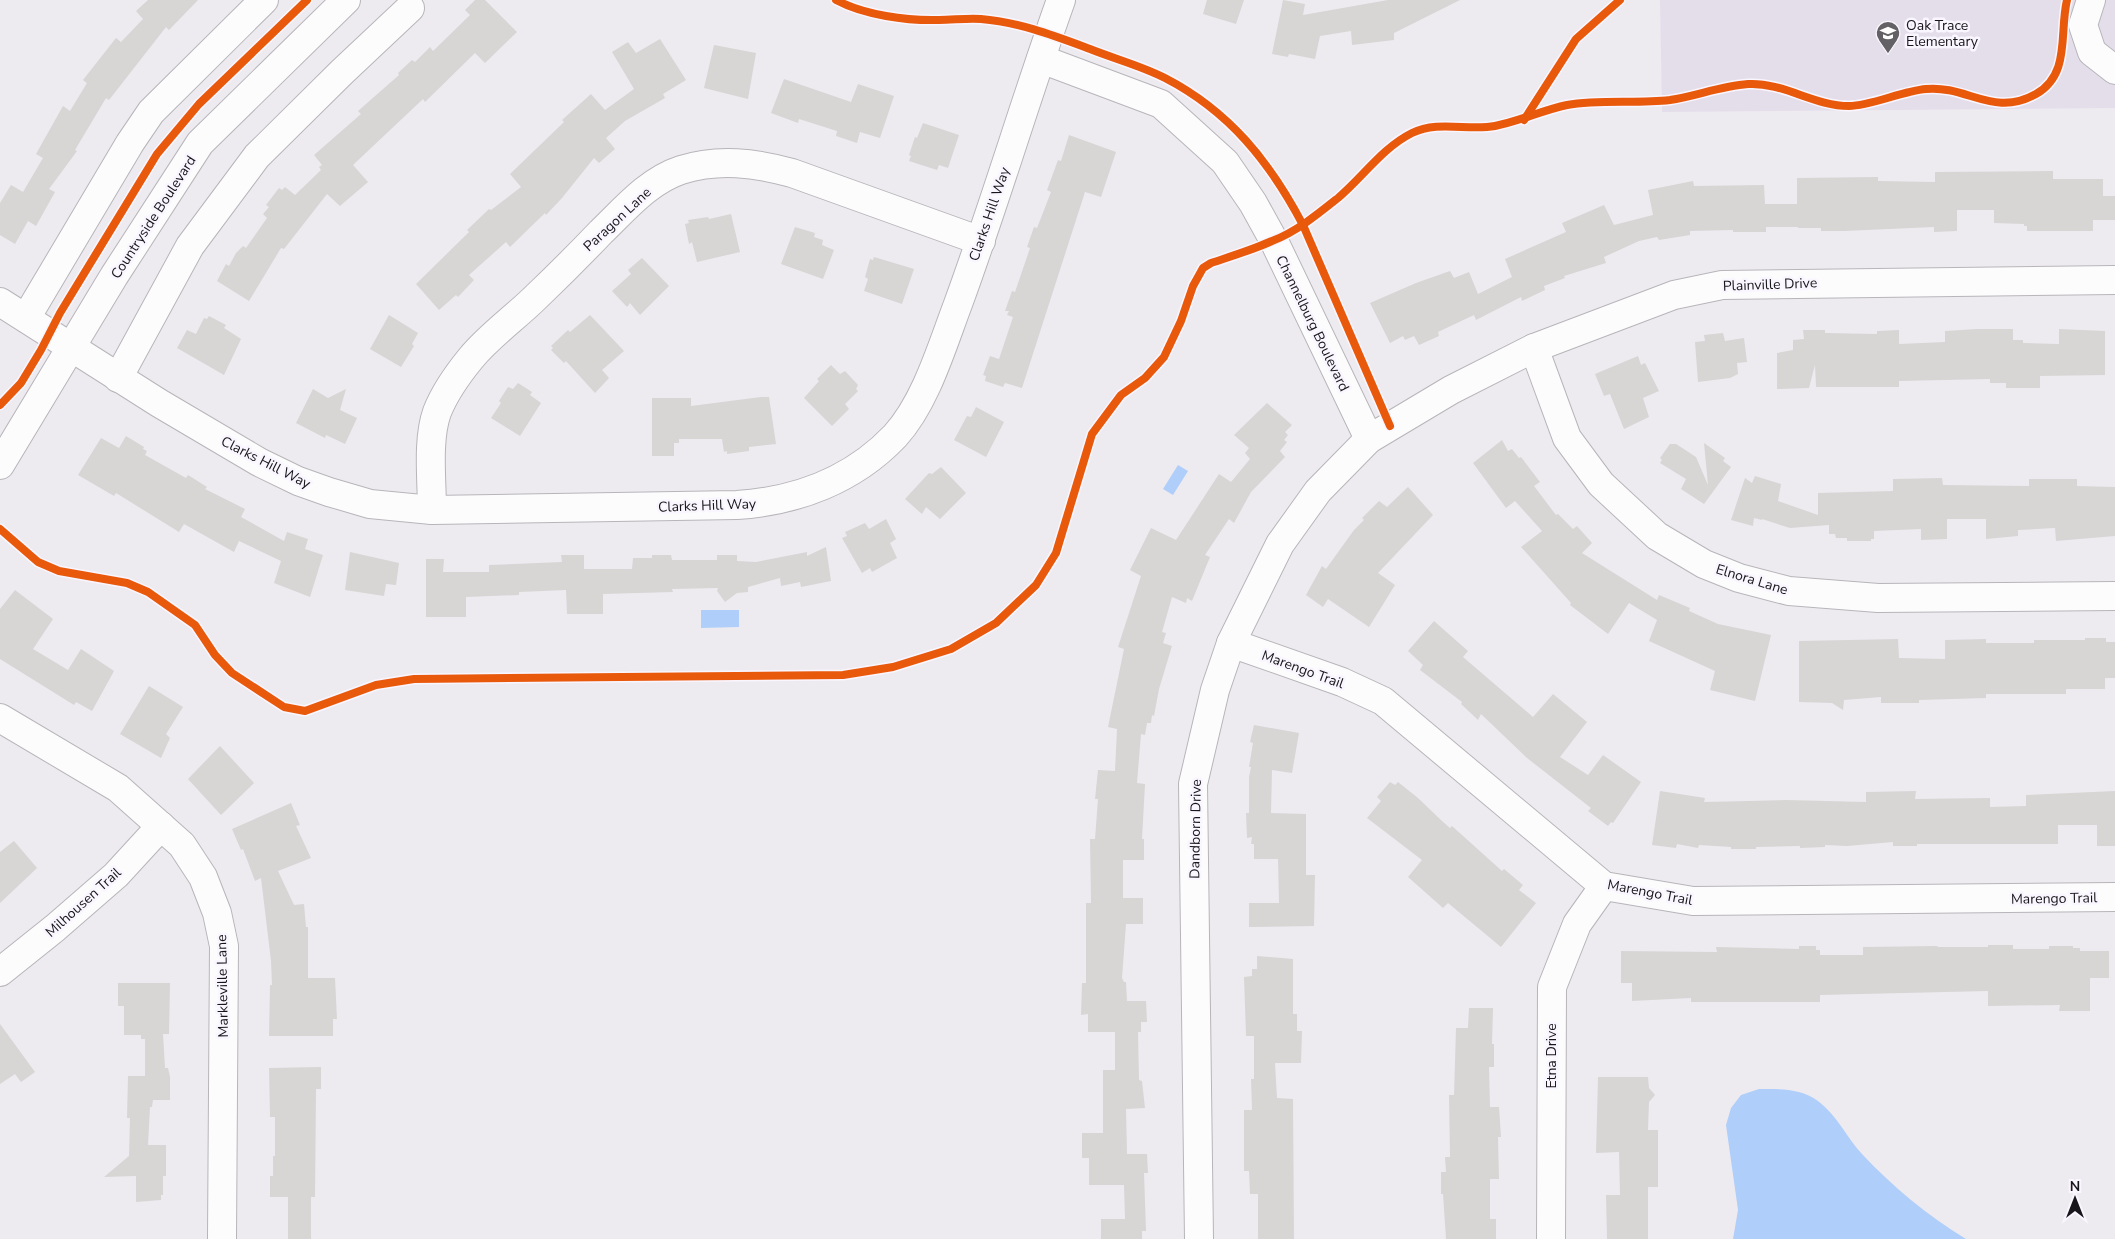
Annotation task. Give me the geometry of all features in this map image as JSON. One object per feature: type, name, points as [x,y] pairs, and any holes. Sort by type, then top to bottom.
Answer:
[{"type":"street","points":[[26,318],[150,112],[264,0]]},
{"type":"street","name":"Countryside Boulevard","points":[[0,465],[114,276],[200,143],[346,0]]},
{"type":"street","name":"Clarks Hill Way","points":[[0,302],[118,378],[260,462],[298,481],[370,504],[432,510],[763,503],[788,498],[813,490],[848,474],[879,451],[912,415],[943,344],[981,241],[1061,0]]},
{"type":"street","points":[[2091,0],[2083,25],[2092,52],[2115,70]]},
{"type":"street","points":[[118,378],[190,246],[257,156],[410,8]]},
{"type":"street","name":"Channelburg Boulevard","points":[[1041,59],[1161,104],[1225,162],[1253,203],[1274,241],[1369,439]]},
{"type":"street","name":"Paragon Lane","points":[[432,510],[433,433],[437,414],[454,378],[472,356],[537,297],[634,200],[664,178],[680,170],[708,164],[742,162],[767,166],[981,241]]},
{"type":"street","name":"Plainville Drive","points":[[1369,439],[1452,390],[1534,348],[1674,295],[1722,285],[2115,280]]},
{"type":"street","name":"Elnora Lane","points":[[1534,348],[1567,438],[1601,484],[1657,536],[1704,564],[1739,578],[1772,587],[1819,594],[1878,598],[2115,596]]},
{"type":"street","name":"Dandborn Drive","points":[[1199,1239],[1193,784],[1215,690],[1231,643],[1280,544],[1318,490],[1369,439]]},
{"type":"street","name":"Marengo Trail","points":[[1231,643],[1342,682],[1383,701],[1604,886],[1693,901],[2115,897]]},
{"type":"street","name":"Markleville Lane","points":[[0,718],[118,788],[182,845],[204,877],[217,913],[224,946],[222,1239]]},
{"type":"street","name":"Milhousen Trail","points":[[0,972],[55,928],[116,875],[161,826]]},
{"type":"street","name":"Etna Drive","points":[[1551,1239],[1552,987],[1577,924],[1604,886]]},
{"type":"shaded area","name":"Oak Trace Elementary","points":[[1660,0],[2115,0],[2115,108],[1662,112]]},
{"type":"water","points":[[1178,465],[1188,471],[1173,495],[1163,489]]},
{"type":"water","points":[[701,610],[739,610],[739,627],[701,628]]},
{"type":"water","points":[[1759,1089],[1797,1091],[1818,1101],[1831,1113],[1862,1154],[1886,1178],[1924,1210],[1966,1239],[1733,1239],[1738,1210],[1726,1125],[1731,1108],[1741,1095]]},
{"type":"building","points":[[148,0],[198,0],[169,30],[166,27],[109,100],[106,98],[75,150],[77,151],[49,189],[55,192],[36,226],[28,221],[15,244],[0,235],[0,203],[11,185],[23,192],[43,158],[36,154],[63,106],[70,111],[87,83],[83,80],[116,38],[121,42],[143,19],[136,11]]},
{"type":"building","points":[[475,0],[485,0],[517,32],[485,63],[475,53],[425,102],[423,99],[353,165],[368,182],[340,206],[327,194],[284,249],[281,248],[249,301],[217,281],[226,264],[229,266],[236,253],[243,246],[246,248],[267,218],[263,214],[269,207],[266,205],[279,188],[282,190],[285,187],[295,195],[321,170],[319,167],[322,165],[314,155],[361,114],[358,111],[399,75],[398,73],[412,60],[415,62],[430,47],[433,51],[470,15],[465,10]]},
{"type":"building","points":[[1207,0],[1244,0],[1236,24],[1203,14]]},
{"type":"building","points":[[1283,0],[1305,4],[1303,15],[1388,0],[1460,0],[1394,33],[1394,40],[1352,45],[1351,31],[1320,36],[1315,59],[1289,54],[1288,57],[1272,54]]},
{"type":"building","points":[[660,39],[686,80],[663,94],[665,98],[625,121],[606,138],[615,149],[599,163],[594,158],[546,215],[545,213],[510,247],[506,242],[469,275],[474,280],[458,297],[456,295],[439,310],[416,284],[469,232],[467,230],[489,209],[491,210],[521,187],[510,174],[564,122],[562,120],[591,94],[605,110],[634,89],[612,52],[628,42],[636,53]]},
{"type":"building","points":[[714,45],[756,53],[748,99],[704,88]]},
{"type":"building","points":[[784,79],[851,102],[858,84],[894,96],[880,138],[860,132],[857,143],[836,136],[837,131],[799,119],[798,123],[771,113]]},
{"type":"building","points":[[923,123],[959,135],[948,168],[939,165],[937,170],[909,161],[915,137],[917,138]]},
{"type":"building","points":[[1069,135],[1116,152],[1101,197],[1085,192],[1022,388],[1005,383],[1003,387],[985,381],[986,376],[983,375],[990,356],[999,359],[1013,317],[1007,315],[1009,311],[1005,311],[1012,291],[1015,292],[1030,248],[1027,247],[1034,227],[1037,228],[1051,192],[1047,190],[1058,160],[1061,161]]},
{"type":"building","points":[[2053,171],[2053,179],[2103,179],[2103,196],[2115,196],[2115,220],[2093,220],[2093,231],[2027,231],[2027,226],[2024,226],[2024,224],[1994,223],[1994,210],[1957,210],[1957,231],[1934,232],[1934,227],[1821,231],[1821,228],[1766,227],[1766,232],[1733,232],[1733,230],[1690,231],[1690,235],[1659,240],[1657,237],[1639,241],[1604,257],[1606,263],[1564,276],[1565,278],[1544,286],[1545,290],[1522,301],[1521,297],[1476,320],[1474,315],[1438,332],[1439,336],[1419,345],[1414,336],[1405,340],[1403,336],[1390,343],[1370,303],[1450,271],[1454,278],[1469,272],[1478,294],[1512,277],[1505,259],[1566,232],[1562,223],[1604,205],[1614,225],[1653,215],[1648,190],[1693,181],[1694,186],[1764,185],[1765,204],[1797,204],[1797,178],[1878,177],[1878,181],[1935,182],[1935,172]]},
{"type":"building","points":[[731,214],[740,252],[697,262],[692,242],[689,244],[685,224],[689,223],[688,220],[708,217],[709,219]]},
{"type":"building","points":[[795,227],[815,233],[814,237],[823,240],[822,245],[834,250],[823,279],[781,264]]},
{"type":"building","points":[[874,257],[914,269],[902,304],[864,291],[868,279],[865,277],[870,259],[873,260]]},
{"type":"building","points":[[642,258],[669,286],[640,315],[630,303],[627,307],[612,291],[631,274],[628,270]]},
{"type":"building","points":[[389,315],[418,333],[412,344],[414,346],[401,367],[370,349]]},
{"type":"building","points":[[590,315],[624,351],[602,370],[609,378],[595,393],[566,361],[564,363],[551,350],[553,348],[551,346],[568,330],[570,332]]},
{"type":"building","points":[[209,316],[226,325],[224,328],[241,339],[224,375],[177,348],[187,330],[196,334],[204,318],[207,319]]},
{"type":"building","points":[[2013,329],[2013,340],[2023,340],[2023,343],[2059,344],[2059,329],[2105,331],[2105,375],[2040,376],[2040,388],[2006,388],[2006,383],[1990,383],[1990,379],[1899,381],[1899,387],[1816,387],[1815,365],[1809,388],[1777,389],[1777,353],[1793,350],[1793,340],[1804,339],[1803,330],[1825,330],[1825,333],[1877,334],[1877,331],[1899,330],[1899,344],[1945,342],[1945,331]]},
{"type":"building","points":[[1723,333],[1725,341],[1744,338],[1747,362],[1737,363],[1738,374],[1730,378],[1698,382],[1695,342],[1705,341],[1704,335]]},
{"type":"building","points":[[1638,356],[1641,365],[1645,363],[1659,391],[1643,398],[1649,417],[1624,429],[1610,394],[1604,396],[1595,374]]},
{"type":"building","points":[[831,365],[840,374],[845,371],[858,385],[856,389],[858,391],[845,404],[849,409],[832,426],[804,398],[819,381],[817,379]]},
{"type":"building","points":[[518,383],[532,392],[530,395],[541,403],[520,436],[491,418],[501,403],[499,401],[508,387],[513,389]]},
{"type":"building","points":[[313,389],[328,398],[346,389],[340,410],[357,418],[345,444],[326,435],[325,438],[296,423]]},
{"type":"building","points":[[769,397],[776,444],[749,447],[749,451],[727,454],[727,451],[724,452],[722,439],[679,439],[679,443],[674,443],[674,456],[652,456],[652,398],[691,398],[691,406]]},
{"type":"building","points":[[1267,403],[1292,425],[1285,432],[1288,435],[1284,440],[1287,442],[1280,451],[1285,457],[1251,492],[1234,523],[1229,519],[1205,555],[1210,557],[1192,601],[1187,598],[1186,603],[1172,597],[1162,632],[1166,633],[1163,643],[1172,646],[1159,689],[1154,716],[1152,715],[1151,723],[1147,723],[1145,735],[1141,734],[1137,783],[1145,784],[1142,839],[1144,839],[1144,860],[1123,860],[1123,898],[1143,898],[1143,924],[1126,924],[1122,978],[1126,982],[1127,1001],[1146,1001],[1147,1022],[1141,1022],[1141,1032],[1138,1032],[1139,1080],[1142,1081],[1145,1108],[1126,1109],[1127,1154],[1147,1154],[1148,1173],[1144,1173],[1146,1231],[1142,1231],[1142,1239],[1101,1239],[1101,1219],[1125,1219],[1124,1185],[1089,1185],[1089,1158],[1082,1158],[1082,1133],[1103,1133],[1103,1070],[1115,1070],[1115,1032],[1088,1032],[1088,1014],[1081,1015],[1082,983],[1086,983],[1086,903],[1091,903],[1090,839],[1095,839],[1098,799],[1095,799],[1098,770],[1115,771],[1117,729],[1108,727],[1124,649],[1118,647],[1141,576],[1130,570],[1151,528],[1176,540],[1219,474],[1231,482],[1250,459],[1245,453],[1249,448],[1234,435]]},
{"type":"building","points":[[976,407],[1004,422],[986,457],[954,440],[967,416],[971,417]]},
{"type":"building","points":[[126,436],[144,447],[143,449],[147,451],[145,455],[186,478],[188,475],[207,487],[205,489],[245,509],[241,517],[284,541],[287,532],[308,539],[305,549],[323,555],[310,597],[274,583],[281,561],[239,541],[234,552],[184,524],[179,532],[116,493],[114,496],[78,475],[101,438],[119,448]]},
{"type":"building","points":[[1502,440],[1508,451],[1512,449],[1519,458],[1521,457],[1540,482],[1534,486],[1556,515],[1558,514],[1573,529],[1577,526],[1592,543],[1582,553],[1657,600],[1659,595],[1690,608],[1689,611],[1718,624],[1771,635],[1755,701],[1710,690],[1715,671],[1649,641],[1657,620],[1629,603],[1608,634],[1570,605],[1571,603],[1521,547],[1542,531],[1515,501],[1506,508],[1473,463]]},
{"type":"building","points":[[1704,443],[1725,458],[1723,461],[1731,467],[1704,504],[1681,489],[1686,479],[1660,463],[1662,460],[1660,458],[1670,444],[1676,444],[1696,457],[1708,485]]},
{"type":"building","points":[[941,467],[966,493],[940,519],[926,507],[922,514],[905,499],[929,473],[932,474]]},
{"type":"building","points":[[1755,476],[1781,484],[1778,501],[1818,515],[1818,493],[1893,491],[1893,479],[1942,478],[1943,485],[2029,486],[2029,479],[2077,479],[2077,486],[2115,487],[2115,536],[2056,541],[2055,528],[2018,530],[2018,536],[1986,539],[1986,519],[1947,519],[1947,539],[1921,540],[1921,529],[1874,531],[1874,539],[1871,539],[1871,541],[1847,541],[1847,538],[1836,538],[1835,534],[1829,534],[1829,525],[1790,528],[1762,519],[1754,518],[1753,526],[1731,520],[1745,478],[1752,483]]},
{"type":"building","points":[[1408,487],[1433,515],[1378,573],[1395,585],[1369,627],[1328,599],[1323,607],[1306,595],[1322,566],[1326,569],[1354,530],[1364,520],[1362,518],[1379,501],[1387,507]]},
{"type":"building","points":[[886,519],[896,539],[890,543],[897,558],[872,572],[870,568],[862,573],[842,538],[847,536],[845,532],[865,523],[869,529]]},
{"type":"building","points":[[826,547],[831,581],[801,587],[800,582],[781,586],[780,578],[748,587],[748,592],[737,593],[725,602],[717,591],[718,588],[672,589],[673,592],[603,594],[603,614],[567,614],[566,590],[519,592],[519,595],[466,597],[466,617],[426,617],[426,559],[444,559],[443,572],[489,572],[489,565],[562,562],[561,555],[584,555],[584,569],[632,569],[633,558],[652,558],[652,555],[671,555],[672,560],[717,560],[717,555],[737,555],[737,561],[756,562],[807,552],[807,556]]},
{"type":"building","points":[[350,552],[399,563],[396,585],[386,584],[384,596],[345,590]]},
{"type":"building","points":[[15,590],[53,619],[33,649],[68,670],[81,649],[114,671],[92,711],[76,702],[74,705],[0,659],[0,609]]},
{"type":"building","points":[[1434,621],[1468,651],[1463,657],[1533,717],[1553,694],[1587,722],[1560,757],[1588,775],[1603,755],[1641,782],[1613,823],[1611,822],[1608,826],[1588,811],[1591,808],[1527,758],[1481,714],[1478,720],[1461,704],[1462,702],[1420,670],[1423,665],[1408,651]]},
{"type":"building","points":[[2085,638],[2106,638],[2106,642],[2115,642],[2115,678],[2105,678],[2105,689],[2066,689],[2066,694],[1986,694],[1986,698],[1919,700],[1919,703],[1881,703],[1881,697],[1844,700],[1843,710],[1832,703],[1799,702],[1799,641],[1898,639],[1899,658],[1945,659],[1945,640],[1986,639],[1986,643],[2034,643],[2034,640],[2085,640]]},
{"type":"building","points":[[149,686],[183,707],[166,734],[170,738],[161,758],[120,734]]},
{"type":"building","points":[[1254,725],[1299,733],[1292,773],[1272,770],[1271,813],[1306,814],[1306,875],[1315,875],[1314,926],[1249,927],[1249,903],[1279,903],[1278,859],[1254,859],[1254,844],[1251,844],[1252,837],[1247,838],[1246,813],[1249,813],[1249,777],[1251,767],[1249,767],[1253,743],[1250,742]]},
{"type":"building","points":[[220,746],[254,783],[221,815],[188,779]]},
{"type":"building","points":[[1390,782],[1395,785],[1398,782],[1450,828],[1452,826],[1502,871],[1504,869],[1523,885],[1519,890],[1536,903],[1501,947],[1448,903],[1443,908],[1408,877],[1422,860],[1367,818],[1381,801],[1377,797]]},
{"type":"building","points":[[1660,791],[1705,798],[1704,802],[1786,800],[1866,802],[1866,792],[1916,791],[1915,799],[1990,798],[1990,807],[2026,806],[2026,795],[2115,791],[2115,846],[2097,846],[2097,825],[2058,825],[2058,844],[1917,844],[1917,846],[1893,846],[1893,842],[1847,846],[1825,845],[1825,847],[1800,848],[1800,846],[1731,849],[1731,847],[1699,845],[1698,848],[1677,844],[1676,848],[1652,845]]},
{"type":"building","points":[[291,803],[300,825],[296,826],[311,858],[278,871],[294,905],[304,904],[306,927],[308,927],[308,978],[335,978],[337,1019],[333,1019],[333,1036],[269,1036],[270,985],[272,985],[271,961],[261,878],[255,881],[243,849],[241,850],[232,829]]},
{"type":"building","points":[[14,841],[37,868],[0,903],[0,852]]},
{"type":"building","points":[[1988,945],[2013,945],[2013,949],[2049,949],[2049,946],[2073,946],[2073,948],[2080,948],[2080,951],[2109,951],[2109,978],[2090,978],[2090,1011],[2059,1011],[2060,1005],[1988,1006],[1988,991],[1820,995],[1820,1002],[1691,1002],[1691,998],[1632,1001],[1632,983],[1621,983],[1621,951],[1717,952],[1716,947],[1799,949],[1799,946],[1816,946],[1816,950],[1820,950],[1820,955],[1863,955],[1863,947],[1988,947]]},
{"type":"building","points":[[1257,956],[1293,959],[1293,1014],[1297,1014],[1297,1031],[1302,1031],[1301,1063],[1275,1063],[1277,1098],[1293,1099],[1294,1239],[1258,1239],[1258,1194],[1250,1194],[1249,1171],[1244,1171],[1244,1110],[1252,1110],[1251,1079],[1254,1079],[1254,1036],[1246,1036],[1244,977],[1252,976],[1252,969],[1257,969]]},
{"type":"building","points":[[118,983],[170,983],[169,1034],[163,1034],[165,1068],[168,1068],[170,1077],[170,1100],[153,1100],[152,1107],[150,1107],[148,1145],[166,1145],[166,1176],[163,1176],[163,1195],[161,1195],[161,1200],[136,1202],[136,1176],[104,1177],[129,1156],[130,1118],[127,1118],[128,1076],[145,1076],[145,1039],[141,1039],[141,1035],[124,1035],[124,1006],[118,1006]]},
{"type":"building","points":[[1469,1008],[1493,1008],[1492,1044],[1494,1044],[1494,1067],[1489,1067],[1490,1107],[1499,1107],[1501,1137],[1498,1137],[1499,1179],[1490,1179],[1490,1219],[1496,1219],[1496,1239],[1446,1239],[1443,1194],[1441,1194],[1441,1172],[1446,1172],[1445,1157],[1450,1157],[1449,1095],[1454,1095],[1456,1028],[1468,1028]]},
{"type":"building","points":[[0,1024],[35,1072],[21,1082],[15,1074],[0,1084]]},
{"type":"building","points":[[321,1067],[321,1089],[316,1089],[315,1197],[311,1197],[311,1239],[288,1239],[288,1197],[270,1197],[270,1176],[273,1176],[273,1156],[275,1156],[275,1117],[270,1117],[269,1068]]},
{"type":"building","points":[[1598,1077],[1648,1077],[1649,1088],[1655,1095],[1649,1102],[1648,1130],[1658,1130],[1658,1187],[1648,1187],[1648,1239],[1607,1239],[1606,1195],[1620,1195],[1619,1152],[1596,1153]]},
{"type":"cycle path","points":[[0,405],[21,383],[60,313],[157,154],[199,104],[307,0]]},
{"type":"cycle path","points":[[836,0],[859,10],[886,16],[927,20],[981,19],[1037,30],[1138,66],[1165,78],[1209,106],[1246,140],[1277,180],[1290,202],[1303,225],[1390,426]]},
{"type":"cycle path","points":[[1524,120],[1576,39],[1620,0]]},
{"type":"cycle path","points":[[0,529],[38,562],[59,571],[127,583],[148,592],[195,625],[215,655],[232,673],[284,707],[305,711],[376,685],[414,679],[843,675],[893,667],[951,649],[996,623],[1036,585],[1056,553],[1092,434],[1121,395],[1145,378],[1164,357],[1181,321],[1193,286],[1203,268],[1211,263],[1281,237],[1298,228],[1338,198],[1401,139],[1422,129],[1432,127],[1495,126],[1567,105],[1593,102],[1670,100],[1748,84],[1761,84],[1823,102],[1849,106],[1867,104],[1907,92],[1926,89],[1955,91],[1994,102],[2021,101],[2047,86],[2054,76],[2062,52],[2067,0]]},
{"type":"place","name":"Oak Trace Elementary","points":[[1888,54]]}]
